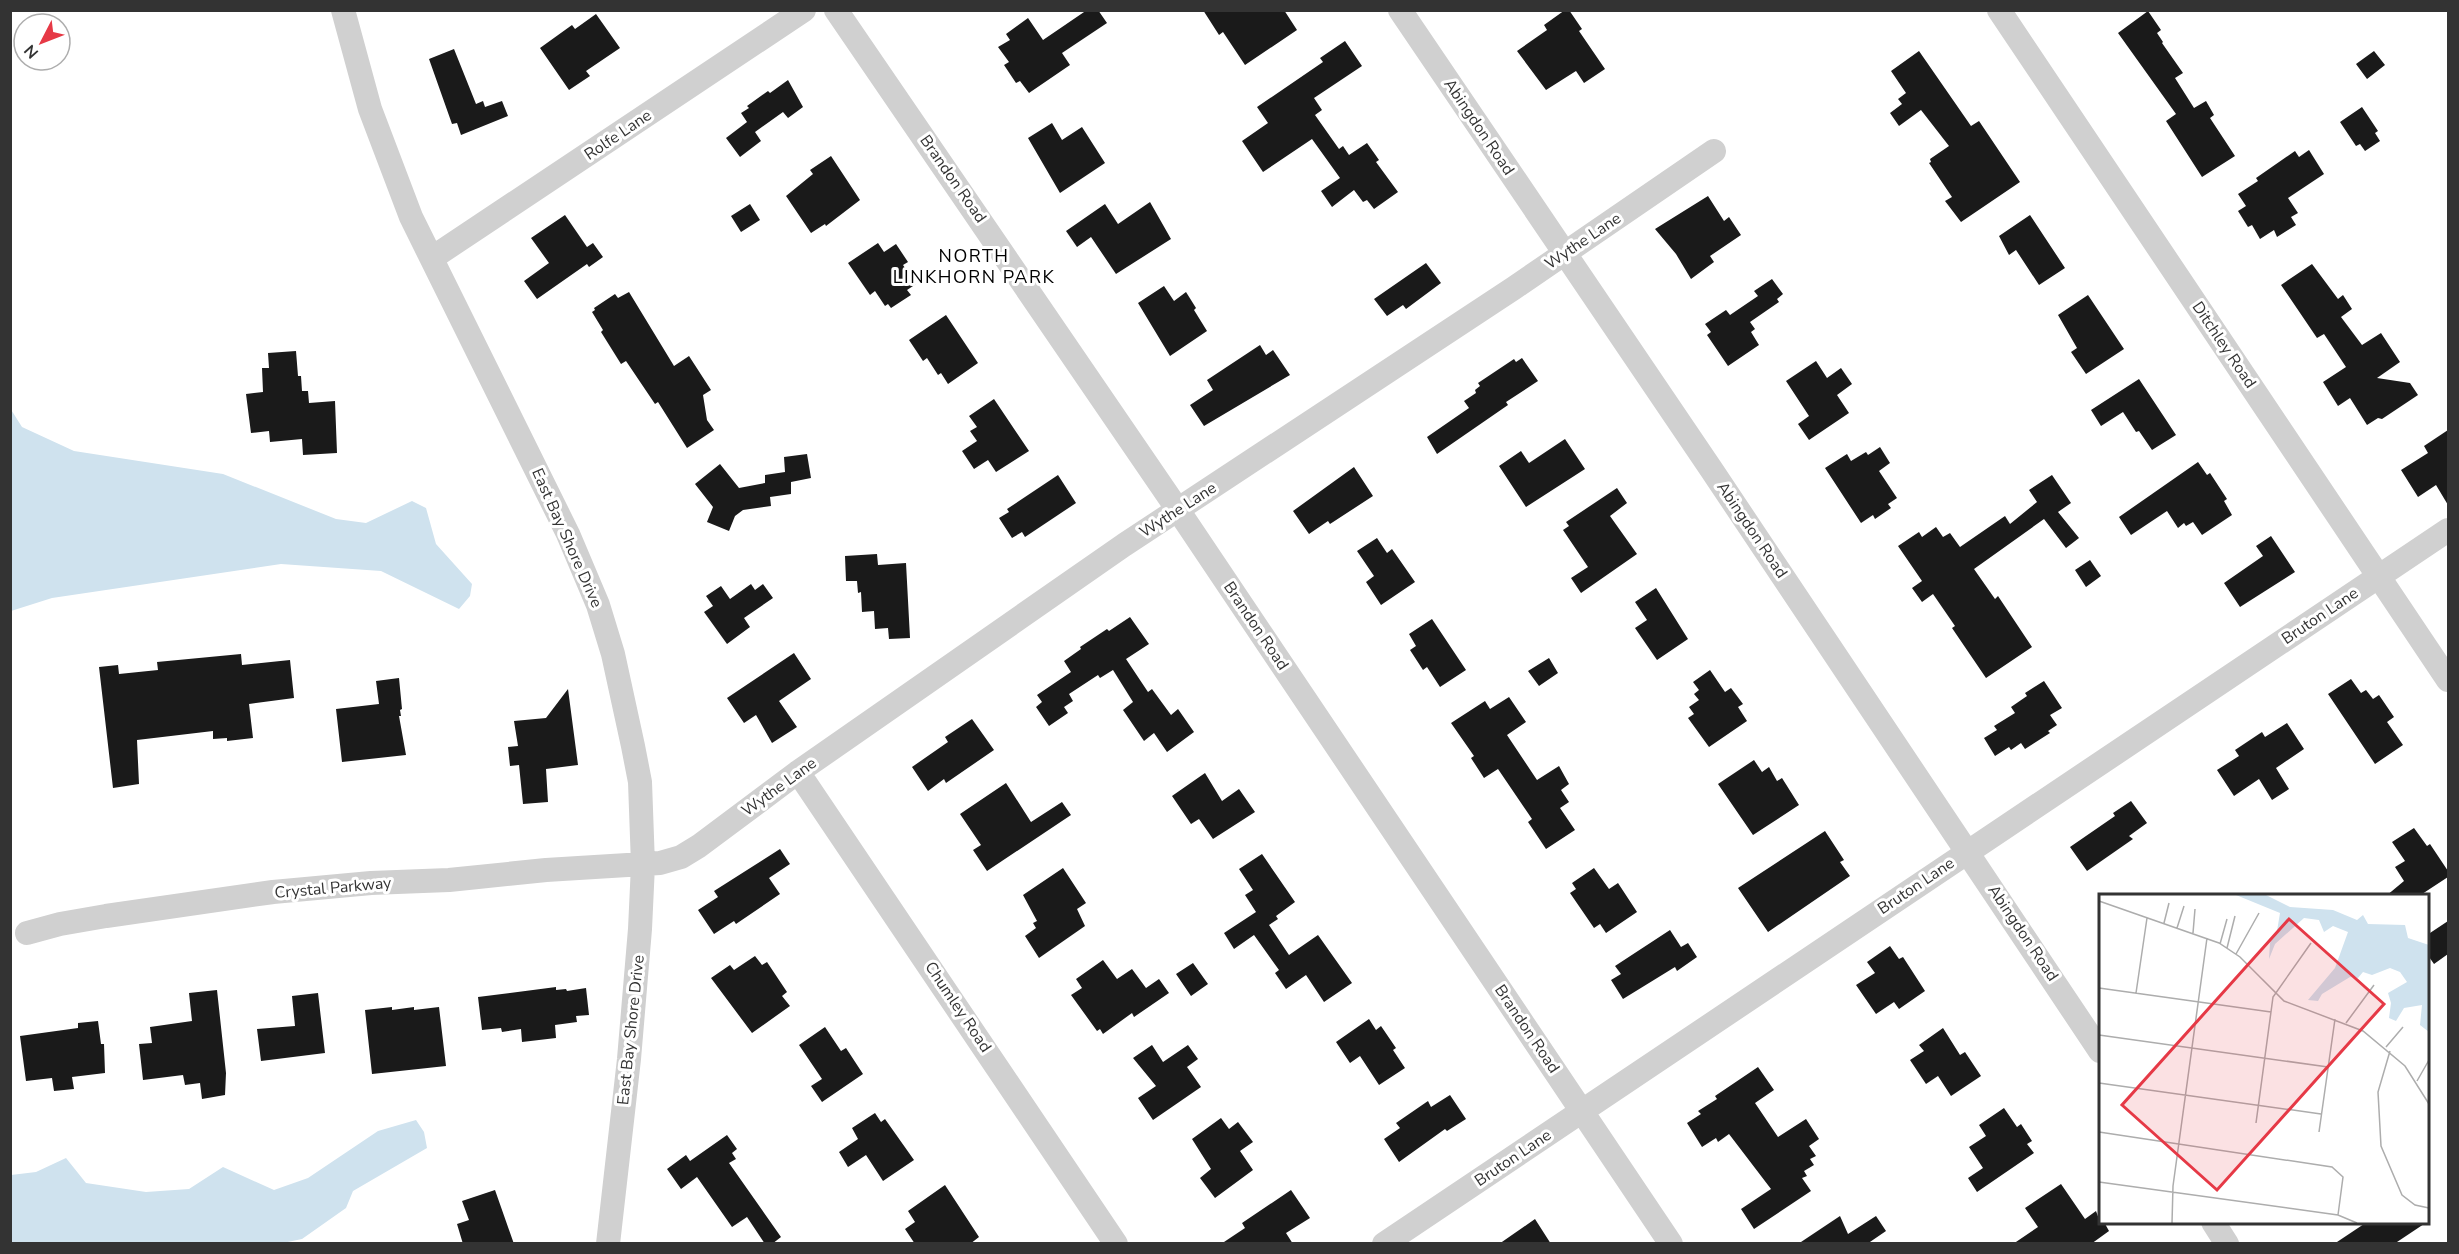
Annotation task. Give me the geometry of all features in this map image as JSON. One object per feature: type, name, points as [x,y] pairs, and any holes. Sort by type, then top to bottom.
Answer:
[{"type":"street","name":"East Bay Shore Drive","points":[[343,10],[370,109],[411,217],[568,534],[598,605],[613,654],[640,782],[643,865],[629,1059],[608,1244]]},
{"type":"street","name":"Rolfe Lane","points":[[432,258],[804,10]]},
{"type":"street","name":"Brandon Road","points":[[836,10],[1178,510],[1671,1244]]},
{"type":"street","name":"Abingdon Road","points":[[1400,10],[2099,1049]]},
{"type":"street","name":"Ditchley Road","points":[[1999,10],[2448,680]]},
{"type":"street","name":"Wythe Lane","points":[[643,865],[681,857],[699,846],[798,772],[1178,510],[1565,253],[1714,151]]},
{"type":"street","name":"Bruton Lane","points":[[1384,1244],[2448,530]]},
{"type":"street","name":"Chumley Road","points":[[798,772],[1116,1244]]},
{"type":"street","name":"Crystal Parkway","points":[[27,933],[60,924],[106,916],[273,892],[449,880],[546,870],[643,865]]},
{"type":"street","points":[[2214,1224],[2227,1244]]},
{"type":"water","points":[[10,408],[22,427],[74,451],[223,474],[336,519],[366,523],[412,501],[426,508],[436,544],[472,584],[470,596],[459,609],[381,571],[281,564],[52,598],[11,611]]},
{"type":"water","points":[[416,1120],[424,1132],[427,1148],[353,1191],[346,1208],[302,1239],[278,1244],[11,1243],[11,1175],[36,1172],[66,1158],[86,1183],[146,1192],[189,1189],[223,1167],[274,1190],[308,1178],[378,1131]]},
{"type":"building","points":[[1087,10],[1098,10],[1107,23],[1062,53],[1070,65],[1029,93],[1020,81],[1016,83],[1004,65],[1009,62],[998,47],[1010,40],[1006,34],[1028,18],[1043,40]]},
{"type":"building","points":[[1203,10],[1284,10],[1297,30],[1245,65],[1223,32],[1219,35]]},
{"type":"building","points":[[1565,10],[1569,10],[1582,29],[1579,31],[1605,69],[1584,83],[1576,71],[1546,90],[1517,51],[1547,30],[1544,25]]},
{"type":"building","points":[[2148,11],[2161,30],[2157,33],[2162,43],[2183,73],[2175,78],[2194,108],[2206,101],[2214,115],[2210,118],[2235,156],[2202,177],[2166,121],[2176,114],[2118,33]]},
{"type":"building","points":[[596,14],[620,48],[586,71],[590,76],[569,90],[540,48],[572,25],[575,29]]},
{"type":"building","points":[[1345,41],[1362,66],[1314,98],[1322,110],[1315,115],[1339,149],[1343,146],[1349,155],[1367,143],[1379,160],[1376,162],[1398,192],[1374,209],[1367,200],[1363,202],[1354,190],[1332,207],[1321,191],[1340,178],[1312,139],[1263,172],[1242,141],[1268,123],[1257,107],[1323,62],[1320,58]]},
{"type":"building","points":[[454,49],[476,104],[483,101],[485,107],[502,101],[508,116],[461,135],[457,123],[452,124],[429,59]]},
{"type":"building","points":[[1919,51],[1971,126],[1979,121],[2020,182],[1961,222],[1945,201],[1952,197],[1929,163],[1930,159],[1949,146],[1921,110],[1899,126],[1890,113],[1902,104],[1898,99],[1906,93],[1891,71]]},
{"type":"building","points":[[2374,51],[2385,65],[2367,79],[2356,64]]},
{"type":"building","points":[[788,80],[803,107],[788,118],[783,112],[755,132],[761,141],[740,157],[726,138],[747,122],[741,113],[768,91],[770,93]]},
{"type":"building","points":[[2362,107],[2378,131],[2375,133],[2380,141],[2365,151],[2360,144],[2356,146],[2340,122]]},
{"type":"building","points":[[1052,123],[1062,140],[1082,127],[1105,163],[1060,193],[1028,138]]},
{"type":"building","points":[[2309,150],[2324,174],[2288,198],[2298,213],[2291,217],[2296,225],[2277,237],[2274,230],[2260,239],[2252,225],[2248,227],[2238,211],[2246,206],[2238,194],[2258,181],[2256,178],[2295,151],[2299,157]]},
{"type":"building","points":[[831,156],[860,200],[826,226],[825,224],[811,233],[786,196],[813,174],[810,170]]},
{"type":"building","points":[[1708,196],[1724,221],[1729,217],[1741,235],[1710,256],[1714,262],[1691,279],[1676,254],[1655,229]]},
{"type":"building","points":[[1150,202],[1171,239],[1116,274],[1091,237],[1077,247],[1066,231],[1105,204],[1118,224]]},
{"type":"building","points":[[750,204],[760,220],[741,232],[731,216]]},
{"type":"building","points":[[565,215],[587,247],[593,243],[603,257],[589,267],[587,264],[537,299],[524,281],[549,263],[531,238]]},
{"type":"building","points":[[2030,215],[2065,268],[2039,285],[2016,250],[2009,255],[1999,236]]},
{"type":"building","points":[[878,243],[884,252],[896,244],[908,262],[903,265],[916,284],[907,290],[911,295],[891,308],[888,304],[885,306],[875,291],[870,295],[848,263]]},
{"type":"building","points":[[1426,263],[1441,283],[1406,309],[1403,305],[1387,316],[1374,299]]},
{"type":"building","points":[[2312,264],[2338,299],[2343,295],[2352,309],[2341,317],[2362,345],[2381,333],[2400,362],[2377,378],[2410,383],[2418,395],[2382,419],[2378,418],[2367,425],[2350,398],[2338,406],[2323,382],[2346,367],[2324,334],[2317,338],[2281,285]]},
{"type":"building","points":[[1772,279],[1783,294],[1777,299],[1779,302],[1750,322],[1755,329],[1751,332],[1759,345],[1728,366],[1707,335],[1711,332],[1705,324],[1726,310],[1730,315],[1758,296],[1754,291]]},
{"type":"building","points":[[1164,286],[1174,301],[1186,292],[1207,331],[1170,356],[1138,303]]},
{"type":"building","points":[[629,292],[674,366],[689,356],[711,390],[703,395],[707,420],[714,430],[687,448],[658,402],[655,404],[626,361],[621,364],[601,332],[603,330],[592,312],[594,308],[615,294],[618,298]]},
{"type":"building","points":[[2088,295],[2124,349],[2086,374],[2071,352],[2077,348],[2058,315]]},
{"type":"building","points":[[946,315],[978,363],[948,384],[941,373],[938,375],[927,358],[923,361],[909,340]]},
{"type":"building","points":[[1260,345],[1266,355],[1273,350],[1290,375],[1204,426],[1190,405],[1213,390],[1207,380]]},
{"type":"building","points":[[296,351],[298,376],[301,376],[302,391],[308,391],[309,403],[335,401],[337,453],[303,455],[302,439],[270,442],[269,431],[251,433],[246,394],[263,392],[262,368],[269,368],[268,353]]},
{"type":"building","points":[[1522,358],[1538,381],[1506,402],[1508,405],[1437,454],[1427,437],[1469,408],[1464,401],[1476,393],[1475,390],[1480,386],[1478,383],[1514,359],[1516,362]]},
{"type":"building","points":[[1816,361],[1827,378],[1841,368],[1852,384],[1837,395],[1849,413],[1809,440],[1798,424],[1809,416],[1786,381]]},
{"type":"building","points":[[2139,379],[2176,435],[2152,450],[2123,412],[2101,426],[2091,410]]},
{"type":"building","points":[[994,399],[1029,451],[996,472],[988,460],[974,469],[962,451],[977,441],[970,431],[977,427],[969,416]]},
{"type":"building","points":[[2448,430],[2448,505],[2436,485],[2418,497],[2401,470],[2428,453],[2424,446]]},
{"type":"building","points":[[1565,439],[1585,469],[1526,507],[1499,466],[1521,451],[1529,463]]},
{"type":"building","points":[[1880,447],[1890,463],[1879,471],[1897,498],[1888,504],[1891,508],[1875,519],[1873,515],[1861,523],[1825,468],[1847,454],[1851,461],[1866,452],[1868,455]]},
{"type":"building","points":[[807,454],[811,478],[791,482],[791,494],[770,497],[771,506],[743,510],[735,516],[729,531],[707,522],[713,507],[695,484],[720,464],[739,488],[765,483],[765,475],[785,472],[784,457]]},
{"type":"building","points":[[2198,462],[2207,475],[2210,473],[2227,499],[2224,501],[2232,515],[2202,535],[2193,522],[2186,526],[2184,523],[2178,528],[2167,511],[2131,535],[2119,517]]},
{"type":"building","points":[[1354,467],[1373,496],[1330,524],[1328,521],[1309,534],[1293,511]]},
{"type":"building","points":[[1058,475],[1076,503],[1025,537],[1022,532],[1012,538],[999,518],[1009,512],[1007,509]]},
{"type":"building","points":[[2052,475],[2071,503],[2058,512],[2079,538],[2066,548],[2044,519],[1974,569],[1995,599],[1998,596],[2032,647],[1986,678],[1952,628],[1955,626],[1933,594],[1922,602],[1912,588],[1922,581],[1898,546],[1919,532],[1922,537],[1936,527],[1943,537],[1950,533],[1960,547],[2005,516],[2010,524],[2037,502],[2029,490]]},
{"type":"building","points":[[1617,488],[1627,503],[1610,516],[1637,554],[1581,593],[1571,578],[1588,567],[1563,530],[1569,526],[1566,522]]},
{"type":"building","points":[[2271,536],[2295,572],[2240,607],[2224,583],[2263,556],[2256,546]]},
{"type":"building","points":[[1377,538],[1387,553],[1392,549],[1415,582],[1381,605],[1366,582],[1374,576],[1357,551]]},
{"type":"building","points":[[877,554],[878,565],[906,563],[910,638],[889,639],[888,628],[875,629],[874,611],[862,612],[861,592],[858,593],[857,581],[846,581],[845,556]]},
{"type":"building","points":[[2090,560],[2101,576],[2086,587],[2075,570]]},
{"type":"building","points":[[751,584],[755,590],[763,584],[773,598],[744,618],[750,627],[727,644],[704,612],[713,606],[706,596],[721,586],[730,599]]},
{"type":"building","points":[[1656,588],[1688,639],[1657,660],[1635,628],[1647,620],[1635,602]]},
{"type":"building","points":[[1130,617],[1149,644],[1126,659],[1148,692],[1152,689],[1171,715],[1178,709],[1194,732],[1167,752],[1154,733],[1144,741],[1123,710],[1133,702],[1113,670],[1100,678],[1098,675],[1069,694],[1073,701],[1064,707],[1068,713],[1049,726],[1036,707],[1042,702],[1037,695],[1071,672],[1064,661],[1107,629],[1109,631]]},
{"type":"building","points":[[1432,619],[1466,670],[1440,687],[1427,667],[1423,670],[1410,650],[1416,646],[1409,634]]},
{"type":"building","points":[[794,653],[811,679],[779,701],[797,727],[772,743],[756,715],[744,723],[727,698]]},
{"type":"building","points":[[241,654],[242,665],[290,660],[294,698],[249,704],[253,738],[227,741],[227,738],[213,739],[213,731],[137,740],[139,784],[113,788],[99,667],[118,665],[119,674],[158,670],[157,662]]},
{"type":"building","points":[[1549,658],[1558,673],[1539,686],[1528,671]]},
{"type":"building","points":[[1710,670],[1725,692],[1731,688],[1743,704],[1738,707],[1747,721],[1709,747],[1688,718],[1694,714],[1689,707],[1699,700],[1694,694],[1699,690],[1693,682]]},
{"type":"building","points":[[399,678],[402,709],[400,710],[401,716],[399,716],[406,755],[342,762],[336,709],[379,704],[376,681]]},
{"type":"building","points":[[2351,679],[2361,693],[2366,690],[2373,699],[2379,695],[2394,717],[2387,722],[2403,745],[2375,764],[2328,694]]},
{"type":"building","points":[[2044,681],[2062,708],[2050,715],[2057,725],[2048,731],[2050,733],[2025,749],[2021,743],[1995,756],[1984,738],[1997,730],[1994,726],[2015,713],[2011,707],[2027,696],[2025,693]]},
{"type":"building","points":[[568,689],[578,765],[546,769],[548,802],[523,804],[519,765],[510,766],[508,747],[518,746],[514,721],[546,718]]},
{"type":"building","points":[[1509,697],[1526,722],[1507,735],[1537,780],[1559,766],[1569,784],[1561,790],[1569,802],[1560,808],[1575,830],[1546,849],[1528,822],[1532,819],[1498,769],[1484,778],[1471,758],[1474,756],[1451,723],[1485,701],[1490,709]]},
{"type":"building","points":[[972,719],[994,750],[946,783],[944,779],[928,791],[912,767],[948,742],[945,737]]},
{"type":"building","points":[[2287,723],[2304,749],[2276,768],[2289,789],[2272,800],[2259,779],[2234,796],[2217,770],[2239,756],[2235,750],[2262,732],[2265,737]]},
{"type":"building","points":[[1754,760],[1762,772],[1769,767],[1777,781],[1782,778],[1799,805],[1753,835],[1718,784]]},
{"type":"building","points":[[1205,773],[1222,801],[1239,789],[1255,812],[1213,839],[1199,819],[1191,824],[1172,796]]},
{"type":"building","points":[[1006,783],[1031,822],[1062,802],[1071,815],[987,871],[973,850],[981,845],[960,814]]},
{"type":"building","points":[[2131,801],[2147,823],[2129,836],[2133,839],[2087,871],[2070,847],[2115,816],[2113,813]]},
{"type":"building","points":[[2414,828],[2427,846],[2430,844],[2448,871],[2448,877],[2422,894],[2388,894],[2404,881],[2395,867],[2405,861],[2392,842]]},
{"type":"building","points":[[1825,831],[1844,860],[1840,862],[1850,876],[1768,932],[1738,888]]},
{"type":"building","points":[[780,849],[790,864],[769,878],[780,894],[736,924],[734,921],[714,934],[698,910],[718,897],[714,891]]},
{"type":"building","points":[[1262,854],[1295,902],[1276,916],[1278,919],[1269,925],[1289,955],[1318,935],[1352,983],[1324,1002],[1306,975],[1286,989],[1275,973],[1279,970],[1254,935],[1234,949],[1224,933],[1256,912],[1245,895],[1253,890],[1239,869]]},
{"type":"building","points":[[1063,868],[1086,903],[1077,909],[1085,926],[1039,958],[1025,936],[1036,928],[1033,923],[1037,921],[1023,895]]},
{"type":"building","points":[[1594,868],[1609,889],[1618,883],[1637,912],[1606,933],[1600,924],[1594,928],[1570,893],[1576,889],[1572,883]]},
{"type":"building","points":[[2448,921],[2448,954],[2434,964],[2429,957],[2429,934]]},
{"type":"building","points":[[1670,930],[1681,947],[1688,943],[1697,957],[1677,971],[1675,967],[1623,999],[1611,980],[1621,974],[1615,966]]},
{"type":"building","points":[[1890,946],[1899,959],[1903,957],[1925,991],[1899,1009],[1894,1002],[1876,1014],[1856,985],[1875,973],[1867,962]]},
{"type":"building","points":[[755,956],[762,965],[767,962],[787,992],[782,996],[790,1006],[752,1033],[711,978],[730,965],[734,970]]},
{"type":"building","points":[[1103,960],[1117,979],[1132,969],[1146,988],[1159,979],[1169,993],[1134,1017],[1132,1013],[1103,1034],[1100,1029],[1097,1031],[1071,995],[1082,988],[1076,979]]},
{"type":"building","points":[[1193,963],[1208,984],[1191,996],[1176,974]]},
{"type":"building","points":[[556,987],[556,990],[566,989],[567,991],[586,988],[589,1015],[576,1016],[577,1022],[555,1025],[556,1038],[522,1042],[521,1029],[502,1032],[501,1028],[482,1030],[478,997]]},
{"type":"building","points":[[217,990],[226,1073],[225,1095],[202,1099],[200,1083],[185,1085],[183,1075],[143,1080],[139,1044],[152,1043],[150,1027],[192,1021],[189,993]]},
{"type":"building","points":[[318,993],[325,1053],[261,1061],[257,1029],[295,1026],[292,996]]},
{"type":"building","points":[[392,1007],[392,1010],[439,1007],[446,1066],[372,1074],[365,1010]]},
{"type":"building","points":[[1369,1019],[1376,1030],[1381,1026],[1396,1048],[1393,1050],[1405,1068],[1379,1085],[1360,1056],[1350,1063],[1336,1042]]},
{"type":"building","points":[[98,1021],[101,1044],[104,1044],[105,1073],[72,1077],[74,1089],[54,1091],[52,1078],[26,1081],[20,1036],[78,1028],[78,1023]]},
{"type":"building","points":[[825,1027],[841,1051],[846,1048],[863,1074],[822,1102],[811,1086],[822,1079],[799,1045]]},
{"type":"building","points":[[1943,1028],[1960,1055],[1965,1052],[1981,1076],[1951,1096],[1938,1076],[1926,1084],[1910,1060],[1924,1051],[1919,1045]]},
{"type":"building","points":[[1152,1045],[1163,1062],[1188,1045],[1198,1059],[1187,1067],[1201,1087],[1153,1120],[1138,1098],[1156,1086],[1133,1058]]},
{"type":"building","points":[[1758,1067],[1774,1090],[1755,1103],[1778,1137],[1806,1119],[1819,1139],[1809,1146],[1816,1156],[1810,1159],[1814,1165],[1804,1171],[1807,1176],[1802,1178],[1811,1191],[1754,1229],[1741,1209],[1771,1189],[1729,1134],[1718,1142],[1716,1138],[1702,1147],[1687,1123],[1701,1114],[1698,1111],[1717,1099],[1715,1096]]},
{"type":"building","points":[[1450,1095],[1466,1119],[1447,1131],[1445,1129],[1399,1162],[1384,1139],[1400,1128],[1396,1123],[1428,1101],[1431,1107]]},
{"type":"building","points":[[2004,1108],[2017,1127],[2021,1124],[2032,1141],[2027,1144],[2034,1153],[1977,1192],[1968,1178],[1983,1168],[1969,1147],[1986,1136],[1979,1125]]},
{"type":"building","points":[[875,1113],[881,1122],[885,1119],[914,1160],[883,1181],[866,1155],[848,1167],[839,1152],[858,1139],[852,1128]]},
{"type":"building","points":[[1221,1118],[1229,1129],[1238,1122],[1253,1142],[1240,1151],[1253,1170],[1215,1198],[1200,1178],[1211,1169],[1192,1139]]},
{"type":"building","points":[[727,1135],[737,1149],[732,1153],[736,1159],[729,1163],[781,1237],[772,1244],[765,1244],[747,1217],[732,1227],[697,1177],[681,1189],[667,1169],[686,1155],[690,1161]]},
{"type":"building","points":[[2061,1184],[2085,1219],[2096,1211],[2099,1224],[2105,1224],[2109,1231],[2091,1244],[2013,1244],[2038,1227],[2025,1208]]},
{"type":"building","points":[[945,1185],[979,1237],[970,1244],[915,1244],[905,1229],[915,1222],[908,1211]]},
{"type":"building","points":[[495,1190],[514,1244],[463,1244],[457,1224],[469,1220],[462,1201]]},
{"type":"building","points":[[1291,1190],[1310,1218],[1286,1233],[1293,1244],[1221,1244],[1245,1228],[1242,1223]]},
{"type":"building","points":[[1840,1216],[1848,1234],[1876,1216],[1886,1231],[1867,1244],[1798,1244]]},
{"type":"building","points":[[1535,1219],[1551,1244],[1499,1244]]},
{"type":"building","points":[[2364,1224],[2424,1224],[2394,1244],[2334,1244]]},
{"type":"district","name":"NORTH LINKHORN PARK","points":[[974,266]]}]
